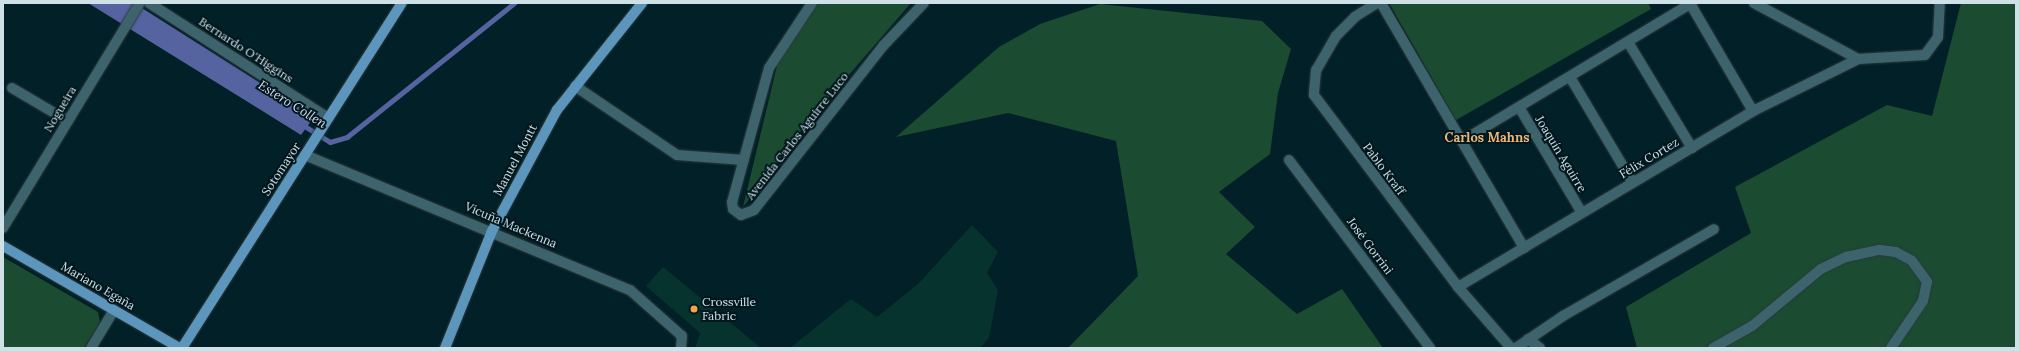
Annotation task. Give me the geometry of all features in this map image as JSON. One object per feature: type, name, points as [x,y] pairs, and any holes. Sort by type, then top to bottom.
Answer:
[{"type":"main road","name":"Sotomayor","points":[[181,348],[402,3]]},
{"type":"main road","name":"Manuel Montt","points":[[445,348],[492,231],[557,110],[642,3]]},
{"type":"main road","name":"Mariano Egaña","points":[[3,246],[181,348]]},
{"type":"street","name":"Bernardo O'Higgins","points":[[150,3],[326,121]]},
{"type":"street","points":[[575,86],[677,155],[744,160],[769,68],[812,3]]},
{"type":"street","name":"Avenida Carlos Aguirre Luco","points":[[744,160],[732,205],[735,212],[744,216],[754,210],[883,46],[924,3]]},
{"type":"street","name":"Pablo Kraff","points":[[1377,3],[1355,17],[1336,36],[1316,70],[1314,96],[1458,288],[1511,348]]},
{"type":"street","points":[[1381,3],[1524,248]]},
{"type":"street","points":[[1754,3],[1858,59],[1925,55],[1938,37],[1940,3]]},
{"type":"street","name":"Nogueira","points":[[3,228],[139,4]]},
{"type":"street","points":[[1462,141],[1692,4],[1753,111]]},
{"type":"street","points":[[1628,42],[1692,148]]},
{"type":"street","name":"Félix Cortez","points":[[1458,288],[1753,111],[1858,59]]},
{"type":"street","points":[[1570,77],[1634,182]]},
{"type":"street","points":[[12,88],[68,121]]},
{"type":"street","name":"Joaquín Aguirre","points":[[1519,107],[1582,213]]},
{"type":"street","name":"Vicuña Mackenna","points":[[305,155],[492,231],[630,290],[682,336],[681,348]]},
{"type":"street","name":"José Gorrini","points":[[1289,160],[1430,348]]},
{"type":"street","points":[[1516,348],[1714,229]]},
{"type":"street","points":[[1713,348],[1752,326],[1821,268],[1846,257],[1880,250],[1896,252],[1912,261],[1927,282],[1923,301],[1891,348]]},
{"type":"street","points":[[91,348],[114,310]]},
{"type":"street","points":[[1528,340],[1540,348]]},
{"type":"green space","points":[[817,3],[911,3],[803,128],[743,207],[782,45]]},
{"type":"green space","points":[[1389,3],[1648,3],[1651,9],[1456,120]]},
{"type":"green space","points":[[1961,3],[2016,3],[2016,348],[1637,348],[1626,307],[1751,233],[1735,187],[1887,105],[1932,116]]},
{"type":"green space","points":[[1100,4],[1262,21],[1291,49],[1278,93],[1270,154],[1219,192],[1255,227],[1226,254],[1297,314],[1342,289],[1383,348],[1068,348],[1138,276],[1116,141],[1008,113],[896,137],[999,47],[1040,24]]},
{"type":"green space","points":[[3,257],[98,312],[100,322],[84,348],[3,348]]},
{"type":"water","points":[[88,3],[134,3],[314,117],[301,135]]},
{"type":"building","points":[[972,225],[998,252],[987,273],[998,290],[989,338],[980,348],[790,348],[851,299],[877,317],[918,284]]},
{"type":"building","name":"Crossville Fabric","points":[[663,267],[761,348],[695,348],[700,333],[646,286]]},
{"type":"waterway","name":"Estero Collen","points":[[303,125],[330,142],[347,137],[514,3]]},
{"type":"place","name":"Crossville Fabric","points":[[694,309]]},
{"type":"district","name":"Carlos Mahns","points":[[1487,138]]}]
